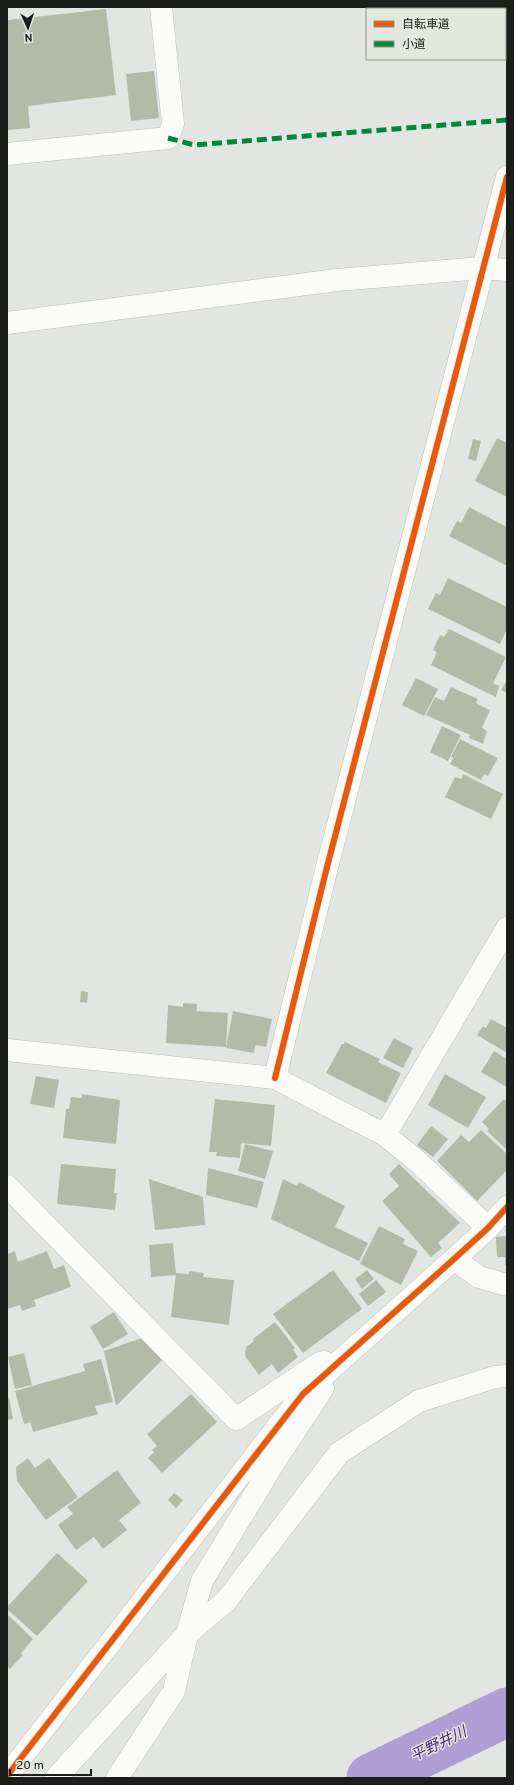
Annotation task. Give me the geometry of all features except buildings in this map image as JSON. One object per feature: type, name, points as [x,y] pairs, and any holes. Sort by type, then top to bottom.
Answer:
[{"type":"street","points":[[7,154],[168,138],[174,124],[161,7]]},
{"type":"street","points":[[275,1078],[327,867],[482,268],[507,177]]},
{"type":"street","points":[[7,323],[337,280],[482,268],[507,270]]},
{"type":"street","points":[[385,1135],[507,928]]},
{"type":"street","points":[[7,1050],[275,1078],[385,1135],[417,1161],[488,1228]]},
{"type":"street","points":[[7,1186],[236,1419],[320,1363],[340,1359]]},
{"type":"street","points":[[7,1776],[303,1394],[340,1359],[488,1228],[507,1207]]},
{"type":"street","points":[[454,1259],[480,1277],[507,1285]]},
{"type":"street","points":[[117,1778],[174,1691],[187,1634],[202,1582],[275,1460],[312,1408],[340,1359]]},
{"type":"street","points":[[56,1778],[187,1634],[226,1601],[339,1453],[418,1401],[495,1377],[507,1376]]},
{"type":"waterway","name":"平野井川","points":[[371,1778],[507,1712]]},
{"type":"marked path","points":[[168,138],[194,145],[507,120]]},
{"type":"cycle path","points":[[275,1078],[327,867],[507,177]]},
{"type":"cycle path","points":[[7,1776],[303,1394],[488,1228],[507,1207]]}]
